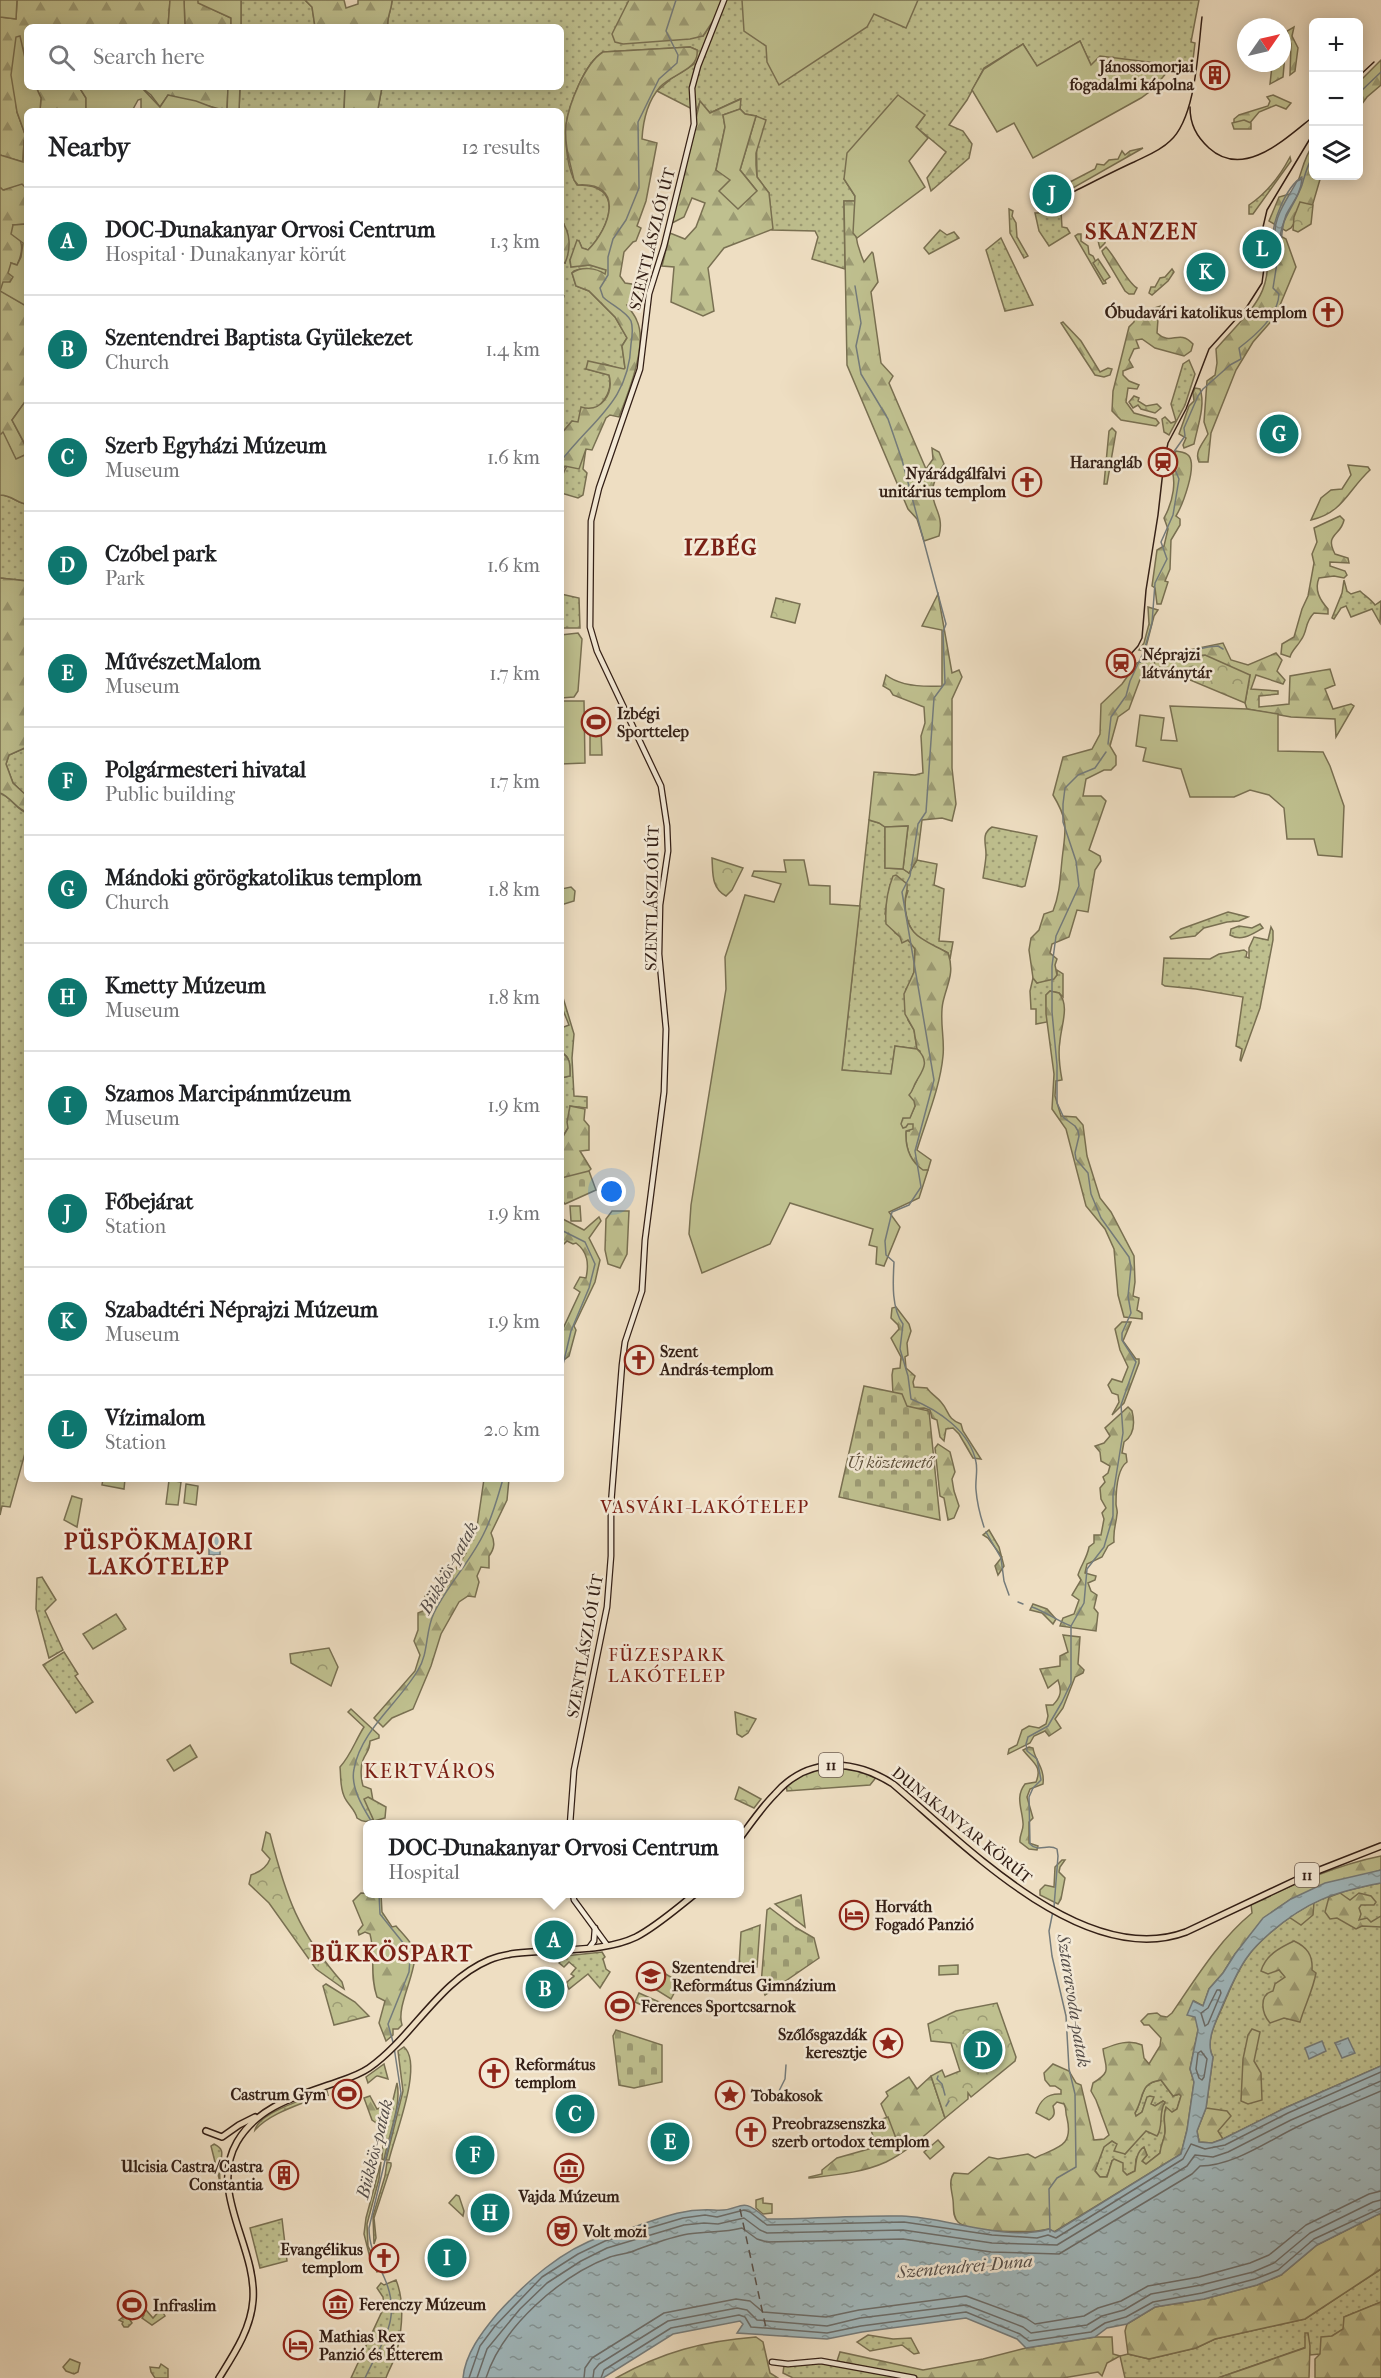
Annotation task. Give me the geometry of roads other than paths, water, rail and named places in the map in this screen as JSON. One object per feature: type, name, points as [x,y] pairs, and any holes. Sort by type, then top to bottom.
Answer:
[{"type":"main road","name":"SZENTLÁSZLÓI ÚT","points":[[570,1820],[574,1770],[608,1599],[611,1504],[622,1365],[625,1342],[642,1291],[645,1240],[664,1092],[666,1059],[659,954],[660,905],[668,851],[667,826],[661,786],[597,651],[590,627],[591,521],[599,488],[640,369],[649,294],[664,246],[694,124],[692,88],[698,66],[724,0]]},
{"type":"main road","name":"DUNAKANYAR KÖRÚT","points":[[744,1833],[775,1792],[793,1779],[822,1766],[859,1767],[893,1784],[1000,1875],[1053,1910],[1116,1936],[1154,1940],[1166,1939],[1194,1929],[1307,1875],[1381,1846]]},
{"type":"main road","points":[[574,1898],[607,1945]]},
{"type":"main road","points":[[206,2131],[222,2137],[238,2125],[277,2104],[367,2070],[462,1977],[484,1962],[525,1953],[589,1948],[637,1937],[688,1898]]},
{"type":"main road","points":[[589,1948],[594,1941],[595,1929]]},
{"type":"main road","points":[[219,2378],[240,2344],[249,2321],[253,2298],[250,2264],[230,2199],[228,2183],[230,2159],[242,2134],[262,2114]]},
{"type":"main road","points":[[772,2362],[788,2364],[821,2361],[914,2378]]},
{"type":"water","points":[[1302,179],[1298,195],[1283,225],[1280,243],[1276,245],[1277,219],[1297,181]]},
{"type":"water","points":[[220,1534],[220,1555],[209,1555],[209,1535]]},
{"type":"water","name":"Szentendrei-Duna","points":[[1381,1870],[1381,1883],[1335,1894],[1309,1905],[1283,1922],[1261,1941],[1236,1975],[1212,2033],[1210,2046],[1213,2057],[1206,2108],[1197,2131],[1199,2142],[1212,2143],[1223,2139],[1285,2108],[1381,2066],[1381,2213],[1317,2245],[1281,2275],[1257,2285],[1204,2299],[1155,2307],[1127,2324],[1107,2328],[1095,2337],[1026,2348],[1017,2339],[966,2318],[827,2339],[737,2333],[743,2324],[740,2321],[673,2334],[603,2378],[463,2378],[467,2360],[486,2328],[508,2302],[545,2268],[588,2242],[679,2213],[724,2210],[745,2205],[767,2219],[902,2216],[1014,2233],[1049,2229],[1055,2232],[1181,2154],[1194,2082],[1190,2069],[1198,2030],[1195,2017],[1187,2015],[1193,2001],[1203,2006],[1209,1989],[1263,1918],[1291,1899],[1325,1883]]},
{"type":"water","points":[[1348,2038],[1355,2053],[1342,2058],[1335,2043]]},
{"type":"water","points":[[1322,2041],[1326,2051],[1309,2059],[1305,2048]]},
{"type":"waterway","name":"Bükkös-patak","points":[[564,458],[607,409],[624,381],[629,364],[631,321],[626,314],[603,297],[600,288],[608,275],[608,257],[613,239],[626,220],[639,188],[638,122],[659,79],[677,63],[678,55],[666,31],[676,0]]},
{"type":"waterway","name":"Sztaravoda-patak","points":[[1363,89],[1381,72]]},
{"type":"waterway","name":"Sztaravoda-patak","points":[[1108,744],[1111,717],[1126,696],[1130,681],[1144,651],[1152,623],[1155,583],[1167,559],[1161,542],[1173,515],[1179,479],[1173,465],[1173,453],[1185,436],[1184,428],[1198,396],[1230,365],[1241,359],[1239,348],[1259,331],[1275,310],[1279,294],[1273,288],[1277,263],[1275,245],[1281,249],[1286,215],[1300,189],[1309,164]]},
{"type":"waterway","points":[[1274,244],[1274,227],[1280,207],[1290,189],[1302,177]]},
{"type":"waterway","points":[[855,286],[861,323],[856,346],[861,374],[888,419],[902,460],[946,624],[943,632],[945,683],[934,698],[926,812],[918,824],[910,876],[902,892],[934,1080],[915,1151],[921,1187],[909,1205],[892,1212],[885,1241],[886,1255],[894,1262],[893,1286],[896,1310],[903,1324],[900,1349],[908,1376],[911,1399],[932,1409],[951,1423],[960,1431],[973,1451],[977,1469],[976,1495],[984,1527]]},
{"type":"waterway","points":[[1140,662],[1208,647],[1218,646],[1223,649]]},
{"type":"waterway","name":"Sztaravoda-patak","points":[[1054,1907],[1057,1849],[1054,1847],[1036,1848],[1030,1844],[1029,1797],[1033,1788],[1041,1780],[1037,1759],[1027,1751],[1026,1744],[1028,1737],[1048,1726],[1071,1683],[1071,1626],[1084,1603],[1087,1569],[1104,1547],[1113,1516],[1113,1495],[1123,1433],[1121,1405],[1136,1362],[1122,1340],[1122,1333],[1131,1313],[1128,1296],[1131,1267],[1129,1257],[1101,1218],[1091,1194],[1088,1173],[1076,1159],[1078,1131],[1064,1118],[1057,1103],[1057,1065],[1052,1012],[1052,966],[1056,936],[1079,886],[1076,861],[1063,822],[1065,788],[1078,775],[1095,768],[1106,752]]},
{"type":"waterway","name":"Bükkös-patak","points":[[564,1232],[585,1242],[595,1264],[589,1288],[571,1331],[564,1360]]},
{"type":"waterway","name":"Bükkös-patak","points":[[371,1820],[354,1784],[353,1776],[358,1755],[372,1729],[418,1670],[426,1649],[429,1627],[434,1613],[480,1542],[502,1482]]},
{"type":"waterway","points":[[986,1532],[1001,1558],[1004,1581],[1009,1595]]},
{"type":"waterway","points":[[1018,1602],[1023,1604]]},
{"type":"waterway","points":[[1032,1607],[1071,1626]]},
{"type":"waterway","name":"Bükkös-patak","points":[[379,1898],[380,1914],[404,1944],[410,1958],[409,1972],[388,2024],[393,2042]]},
{"type":"waterway","name":"Sztaravoda-patak","points":[[1050,2232],[1049,2189],[1057,2178],[1076,2167],[1075,2094],[1069,2069],[1066,2016],[1052,1956],[1049,1931],[1053,1911]]},
{"type":"waterway","name":"Bükkös-patak","points":[[365,2378],[383,2341],[391,2318],[389,2292],[372,2248],[369,2228],[401,2093],[394,2047]]},
{"type":"waterway","points":[[779,2091],[785,2079],[786,2065]]},
{"type":"waterway","points":[[938,2076],[937,2079],[942,2084],[945,2095]]},
{"type":"waterway","points":[[946,2106],[949,2101]]},
{"type":"tram line","points":[[1044,197],[1075,191],[1153,153],[1170,141],[1179,130],[1190,100],[1197,65],[1202,17]]},
{"type":"tram line","points":[[1363,72],[1374,62]]},
{"type":"tram line","points":[[1190,107],[1191,119],[1197,134],[1204,143],[1222,157],[1236,160],[1250,158],[1264,152],[1309,120]]},
{"type":"tram line","points":[[1120,666],[1142,638],[1146,590],[1168,443],[1186,409],[1209,349],[1246,308],[1262,283],[1263,227],[1267,210],[1309,140]]},
{"type":"place","name":"Jánossomorjai fogadalmi kápolna","points":[[1215,75]]},
{"type":"place","name":"Főbejárat","points":[[1052,194]]},
{"type":"place","name":"Vízimalom","points":[[1262,249]]},
{"type":"place","name":"Szabadtéri Néprajzi Múzeum","points":[[1206,272]]},
{"type":"place","name":"Óbudavári katolikus templom","points":[[1328,312]]},
{"type":"place","name":"Mándoki görögkatolikus templom","points":[[1279,434]]},
{"type":"place","name":"Harangláb","points":[[1163,462]]},
{"type":"place","name":"Nyárádgálfalvi unitárius templom","points":[[1027,482]]},
{"type":"place","name":"Néprajzi látványtár","points":[[1121,663]]},
{"type":"place","name":"Izbégi Sporttelep","points":[[596,722]]},
{"type":"place","name":"Szent András-templom","points":[[639,1360]]},
{"type":"place","name":"Horváth Fogadó Panzió","points":[[854,1915]]},
{"type":"place","name":"DOC-Dunakanyar Orvosi Centrum","points":[[554,1940]]},
{"type":"place","name":"Szentendrei Református Gimnázium","points":[[651,1976]]},
{"type":"place","name":"Szentendrei Baptista Gyülekezet","points":[[545,1989]]},
{"type":"place","name":"Ferences Sportcsarnok","points":[[620,2006]]},
{"type":"place","name":"Szőlősgazdák keresztje","points":[[888,2043]]},
{"type":"place","name":"Czóbel park","points":[[983,2050]]},
{"type":"place","name":"Református templom","points":[[494,2073]]},
{"type":"place","name":"Castrum Gym","points":[[347,2094]]},
{"type":"place","name":"Tobakosok","points":[[730,2095]]},
{"type":"place","name":"Szerb Egyházi Múzeum","points":[[575,2114]]},
{"type":"place","name":"Preobrazsenszka szerb ortodox templom","points":[[751,2132]]},
{"type":"place","name":"MűvészetMalom","points":[[670,2142]]},
{"type":"place","name":"Polgármesteri hivatal","points":[[475,2155]]},
{"type":"place","name":"Vajda Múzeum","points":[[569,2168]]},
{"type":"place","name":"Ulcisia Castra/Castra Constantia","points":[[284,2175]]},
{"type":"place","name":"Kmetty Múzeum","points":[[490,2213]]},
{"type":"place","name":"Volt mozi","points":[[562,2231]]},
{"type":"place","name":"Evangélikus templom","points":[[384,2258]]},
{"type":"place","name":"Szamos Marcipánmúzeum","points":[[447,2258]]},
{"type":"place","name":"Ferenczy Múzeum","points":[[338,2304]]},
{"type":"place","name":"Infraslim","points":[[132,2305]]},
{"type":"place","name":"Mathias Rex Panzió és Étterem","points":[[298,2345]]},
{"type":"district","name":"SKANZEN","points":[[1142,232]]},
{"type":"district","name":"IZBÉG","points":[[721,548]]},
{"type":"district","name":"VASVÁRI-LAKÓTELEP","points":[[705,1507]]},
{"type":"district","name":"PÜSPÖKMAJORI LAKÓTELEP","points":[[159,1554]]},
{"type":"district","name":"FÜZESPARK LAKÓTELEP","points":[[667,1665]]},
{"type":"district","name":"KERTVÁROS","points":[[430,1771]]},
{"type":"district","name":"BÜKKÖSPART","points":[[392,1954]]},
{"type":"park label","name":"Új köztemető","points":[[890,1462]]}]
